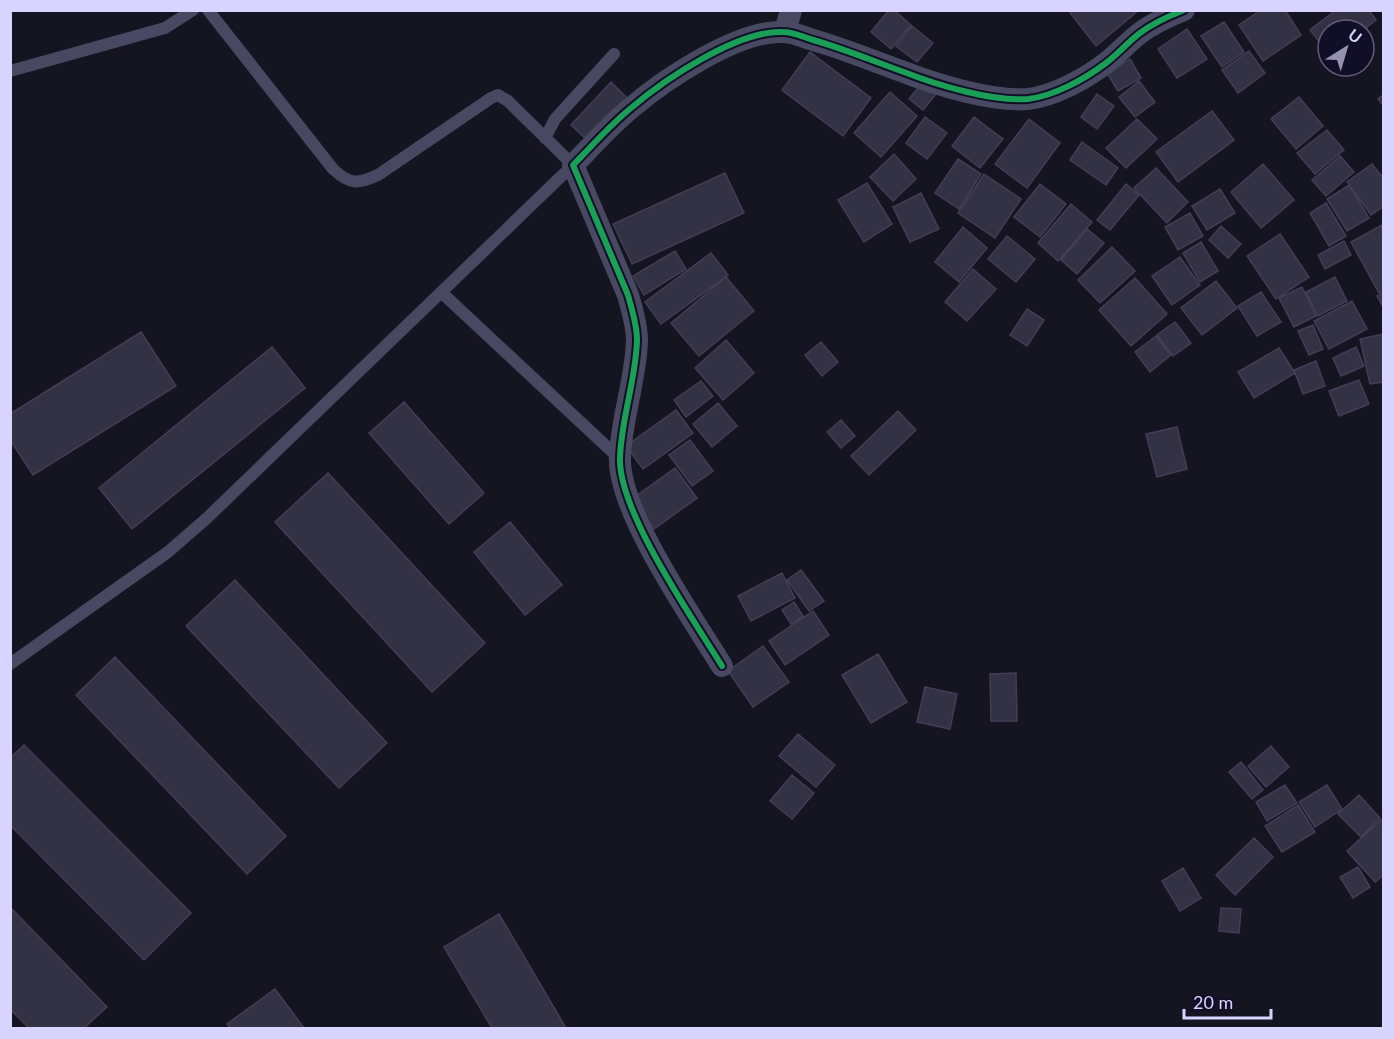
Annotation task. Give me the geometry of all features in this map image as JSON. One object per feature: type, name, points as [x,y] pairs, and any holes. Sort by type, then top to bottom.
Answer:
[{"type":"street","points":[[722,666],[656,556],[635,515],[624,487],[620,459],[637,340],[635,317],[628,295],[573,165],[630,108],[698,63],[747,38],[767,33],[788,21],[834,46],[914,76],[992,96],[1027,99],[1073,83],[1104,64],[1139,33],[1184,10]]},
{"type":"lane","points":[[10,70],[165,28],[193,10]]},
{"type":"lane","points":[[10,664],[168,552],[207,518],[573,165],[505,97],[495,95],[378,175],[361,183],[345,179],[333,169],[208,10]]},
{"type":"lane","points":[[545,138],[555,119],[614,54]]},
{"type":"lane","points":[[441,292],[620,459]]},
{"type":"building","points":[[889,10],[894,10],[911,25],[891,49],[871,32]]},
{"type":"building","points":[[1068,10],[1139,10],[1096,46]]},
{"type":"building","points":[[1261,10],[1285,10],[1301,35],[1263,61],[1239,25]]},
{"type":"building","points":[[1336,10],[1369,10],[1375,18],[1326,18]]},
{"type":"building","points":[[1224,22],[1244,52],[1222,67],[1201,36]]},
{"type":"building","points":[[1316,25],[1316,38],[1310,30]]},
{"type":"building","points":[[912,26],[933,43],[917,62],[896,46]]},
{"type":"building","points":[[1187,29],[1207,59],[1177,78],[1158,49]]},
{"type":"building","points":[[1249,51],[1265,73],[1238,93],[1222,70]]},
{"type":"building","points":[[810,52],[871,98],[843,136],[782,90]]},
{"type":"building","points":[[1130,59],[1141,78],[1118,91],[1107,73]]},
{"type":"building","points":[[1139,81],[1155,102],[1135,117],[1119,97]]},
{"type":"building","points":[[611,82],[627,98],[588,141],[571,125]]},
{"type":"building","points":[[922,83],[936,94],[923,110],[909,99]]},
{"type":"building","points":[[890,92],[917,116],[881,157],[854,133]]},
{"type":"building","points":[[1097,94],[1114,106],[1097,129],[1081,117]]},
{"type":"building","points":[[1384,94],[1384,106],[1378,99]]},
{"type":"building","points":[[1299,97],[1323,126],[1296,149],[1271,119]]},
{"type":"building","points":[[1212,111],[1234,140],[1178,182],[1156,152]]},
{"type":"building","points":[[925,117],[947,133],[927,159],[906,143]]},
{"type":"building","points":[[974,117],[1003,139],[980,168],[952,146]]},
{"type":"building","points":[[1029,119],[1060,143],[1027,188],[995,164]]},
{"type":"building","points":[[1137,119],[1157,139],[1126,168],[1106,148]]},
{"type":"building","points":[[1327,130],[1344,150],[1315,174],[1297,153]]},
{"type":"building","points":[[1082,142],[1118,168],[1106,185],[1070,160]]},
{"type":"building","points":[[894,154],[916,179],[893,201],[870,177]]},
{"type":"building","points":[[1340,156],[1354,172],[1326,196],[1312,180]]},
{"type":"building","points":[[958,159],[981,174],[959,209],[935,193]]},
{"type":"building","points":[[1263,164],[1294,200],[1261,228],[1231,192]]},
{"type":"building","points":[[1372,164],[1384,179],[1384,206],[1371,215],[1347,182]]},
{"type":"building","points":[[1156,168],[1188,202],[1167,223],[1134,188]]},
{"type":"building","points":[[725,173],[744,213],[632,264],[613,224]]},
{"type":"building","points":[[984,174],[1021,199],[995,238],[958,213]]},
{"type":"building","points":[[867,183],[892,224],[864,242],[838,200]]},
{"type":"building","points":[[1040,184],[1066,204],[1040,237],[1014,217]]},
{"type":"building","points":[[1126,184],[1139,195],[1110,230],[1097,220]]},
{"type":"building","points":[[1349,185],[1369,218],[1347,231],[1327,199]]},
{"type":"building","points":[[1220,189],[1235,213],[1207,230],[1192,206]]},
{"type":"building","points":[[921,193],[939,229],[910,242],[893,207]]},
{"type":"building","points":[[1326,203],[1346,236],[1329,246],[1310,213]]},
{"type":"building","points":[[1071,204],[1092,222],[1058,261],[1038,243]]},
{"type":"building","points":[[1190,213],[1203,236],[1178,250],[1165,227]]},
{"type":"building","points":[[1382,225],[1384,291],[1379,293],[1351,242]]},
{"type":"building","points":[[1221,226],[1241,244],[1228,258],[1209,240]]},
{"type":"building","points":[[963,227],[987,248],[959,282],[935,262]]},
{"type":"building","points":[[1087,229],[1104,243],[1077,274],[1061,260]]},
{"type":"building","points":[[1280,234],[1309,277],[1276,299],[1247,256]]},
{"type":"building","points":[[1007,236],[1035,259],[1016,282],[988,259]]},
{"type":"building","points":[[1344,241],[1351,255],[1325,269],[1318,255]]},
{"type":"building","points":[[1201,242],[1218,271],[1200,282],[1183,253]]},
{"type":"building","points":[[1112,247],[1135,271],[1100,303],[1078,280]]},
{"type":"building","points":[[675,251],[686,269],[644,295],[633,276]]},
{"type":"building","points":[[711,253],[728,275],[661,324],[645,302]]},
{"type":"building","points":[[1180,257],[1200,285],[1172,305],[1152,276]]},
{"type":"building","points":[[973,269],[996,289],[967,321],[945,302]]},
{"type":"building","points":[[726,277],[754,311],[699,356],[671,323]]},
{"type":"building","points":[[1335,277],[1347,301],[1318,316],[1306,292]]},
{"type":"building","points":[[1135,278],[1167,314],[1131,346],[1099,310]]},
{"type":"building","points":[[1216,281],[1237,308],[1202,335],[1181,308]]},
{"type":"building","points":[[1302,287],[1316,316],[1294,327],[1279,298]]},
{"type":"building","points":[[1261,292],[1281,322],[1257,336],[1238,306]]},
{"type":"building","points":[[1384,293],[1384,309],[1377,296]]},
{"type":"building","points":[[1352,301],[1367,329],[1329,349],[1314,321]]},
{"type":"building","points":[[1027,309],[1044,320],[1027,346],[1010,335]]},
{"type":"building","points":[[1175,322],[1191,343],[1173,356],[1157,335]]},
{"type":"building","points":[[1313,325],[1323,349],[1309,355],[1298,331]]},
{"type":"building","points":[[141,332],[176,386],[33,475],[10,440],[10,414]]},
{"type":"building","points":[[1384,334],[1384,382],[1370,384],[1360,339]]},
{"type":"building","points":[[1156,336],[1171,355],[1150,372],[1135,352]]},
{"type":"building","points":[[726,340],[754,373],[723,400],[695,368]]},
{"type":"building","points":[[821,342],[838,362],[822,376],[805,355]]},
{"type":"building","points":[[272,347],[305,388],[132,529],[99,488]]},
{"type":"building","points":[[1356,347],[1364,366],[1341,376],[1333,358]]},
{"type":"building","points":[[1279,348],[1295,373],[1254,398],[1238,372]]},
{"type":"building","points":[[1316,361],[1325,386],[1303,394],[1294,370]]},
{"type":"building","points":[[1359,380],[1369,404],[1339,416],[1329,391]]},
{"type":"building","points":[[701,381],[713,396],[686,417],[674,400]]},
{"type":"building","points":[[404,402],[484,493],[449,524],[369,433]]},
{"type":"building","points":[[718,403],[737,426],[712,447],[693,424]]},
{"type":"building","points":[[676,410],[693,433],[643,469],[626,446]]},
{"type":"building","points":[[898,411],[916,430],[869,475],[851,456]]},
{"type":"building","points":[[841,420],[855,436],[841,448],[827,432]]},
{"type":"building","points":[[1177,427],[1187,469],[1157,477],[1146,434]]},
{"type":"building","points":[[690,440],[713,471],[692,486],[669,455]]},
{"type":"building","points":[[675,468],[697,498],[654,529],[632,499]]},
{"type":"building","points":[[328,473],[485,643],[432,692],[275,522]]},
{"type":"building","points":[[510,522],[562,585],[525,615],[474,552]]},
{"type":"building","points":[[801,570],[824,601],[809,611],[787,580]]},
{"type":"building","points":[[782,573],[795,598],[751,621],[738,596]]},
{"type":"building","points":[[235,580],[387,743],[339,788],[186,626]]},
{"type":"building","points":[[794,602],[803,616],[791,624],[782,610]]},
{"type":"building","points":[[813,611],[829,635],[785,665],[769,641]]},
{"type":"building","points":[[763,646],[789,682],[753,707],[728,671]]},
{"type":"building","points":[[878,654],[907,702],[871,723],[842,675]]},
{"type":"building","points":[[115,657],[286,836],[247,874],[76,695]]},
{"type":"building","points":[[1016,673],[1017,721],[991,721],[990,674]]},
{"type":"building","points":[[925,687],[957,694],[950,729],[917,722]]},
{"type":"building","points":[[798,734],[835,765],[816,787],[779,756]]},
{"type":"building","points":[[24,745],[191,913],[144,960],[10,825],[10,758]]},
{"type":"building","points":[[1271,746],[1289,767],[1266,787],[1248,766]]},
{"type":"building","points":[[1241,762],[1263,790],[1252,799],[1229,772]]},
{"type":"building","points":[[792,775],[814,793],[792,819],[770,801]]},
{"type":"building","points":[[1285,785],[1297,803],[1267,821],[1256,802]]},
{"type":"building","points":[[1327,785],[1342,809],[1315,827],[1299,802]]},
{"type":"building","points":[[1359,795],[1380,818],[1361,837],[1338,814]]},
{"type":"building","points":[[1298,805],[1315,832],[1282,852],[1265,826]]},
{"type":"building","points":[[1381,820],[1384,822],[1384,875],[1375,882],[1347,851]]},
{"type":"building","points":[[1254,838],[1273,857],[1235,895],[1216,875]]},
{"type":"building","points":[[1358,867],[1370,887],[1353,898],[1340,877]]},
{"type":"building","points":[[1183,868],[1201,898],[1180,911],[1162,881]]},
{"type":"building","points":[[10,907],[107,1007],[84,1028],[29,1028],[10,1009]]},
{"type":"building","points":[[1221,908],[1241,909],[1239,933],[1219,931]]},
{"type":"building","points":[[499,914],[566,1028],[492,1028],[444,947]]},
{"type":"building","points":[[275,989],[304,1028],[231,1028],[227,1024]]},
{"type":"cycle path","points":[[722,666],[659,564],[631,506],[623,480],[620,458],[621,443],[636,355],[636,329],[628,295],[573,165],[608,128],[645,96],[703,58],[745,39],[783,32],[796,34],[965,92],[999,98],[1028,99],[1059,91],[1079,81],[1106,63],[1145,29],[1184,10]]}]
